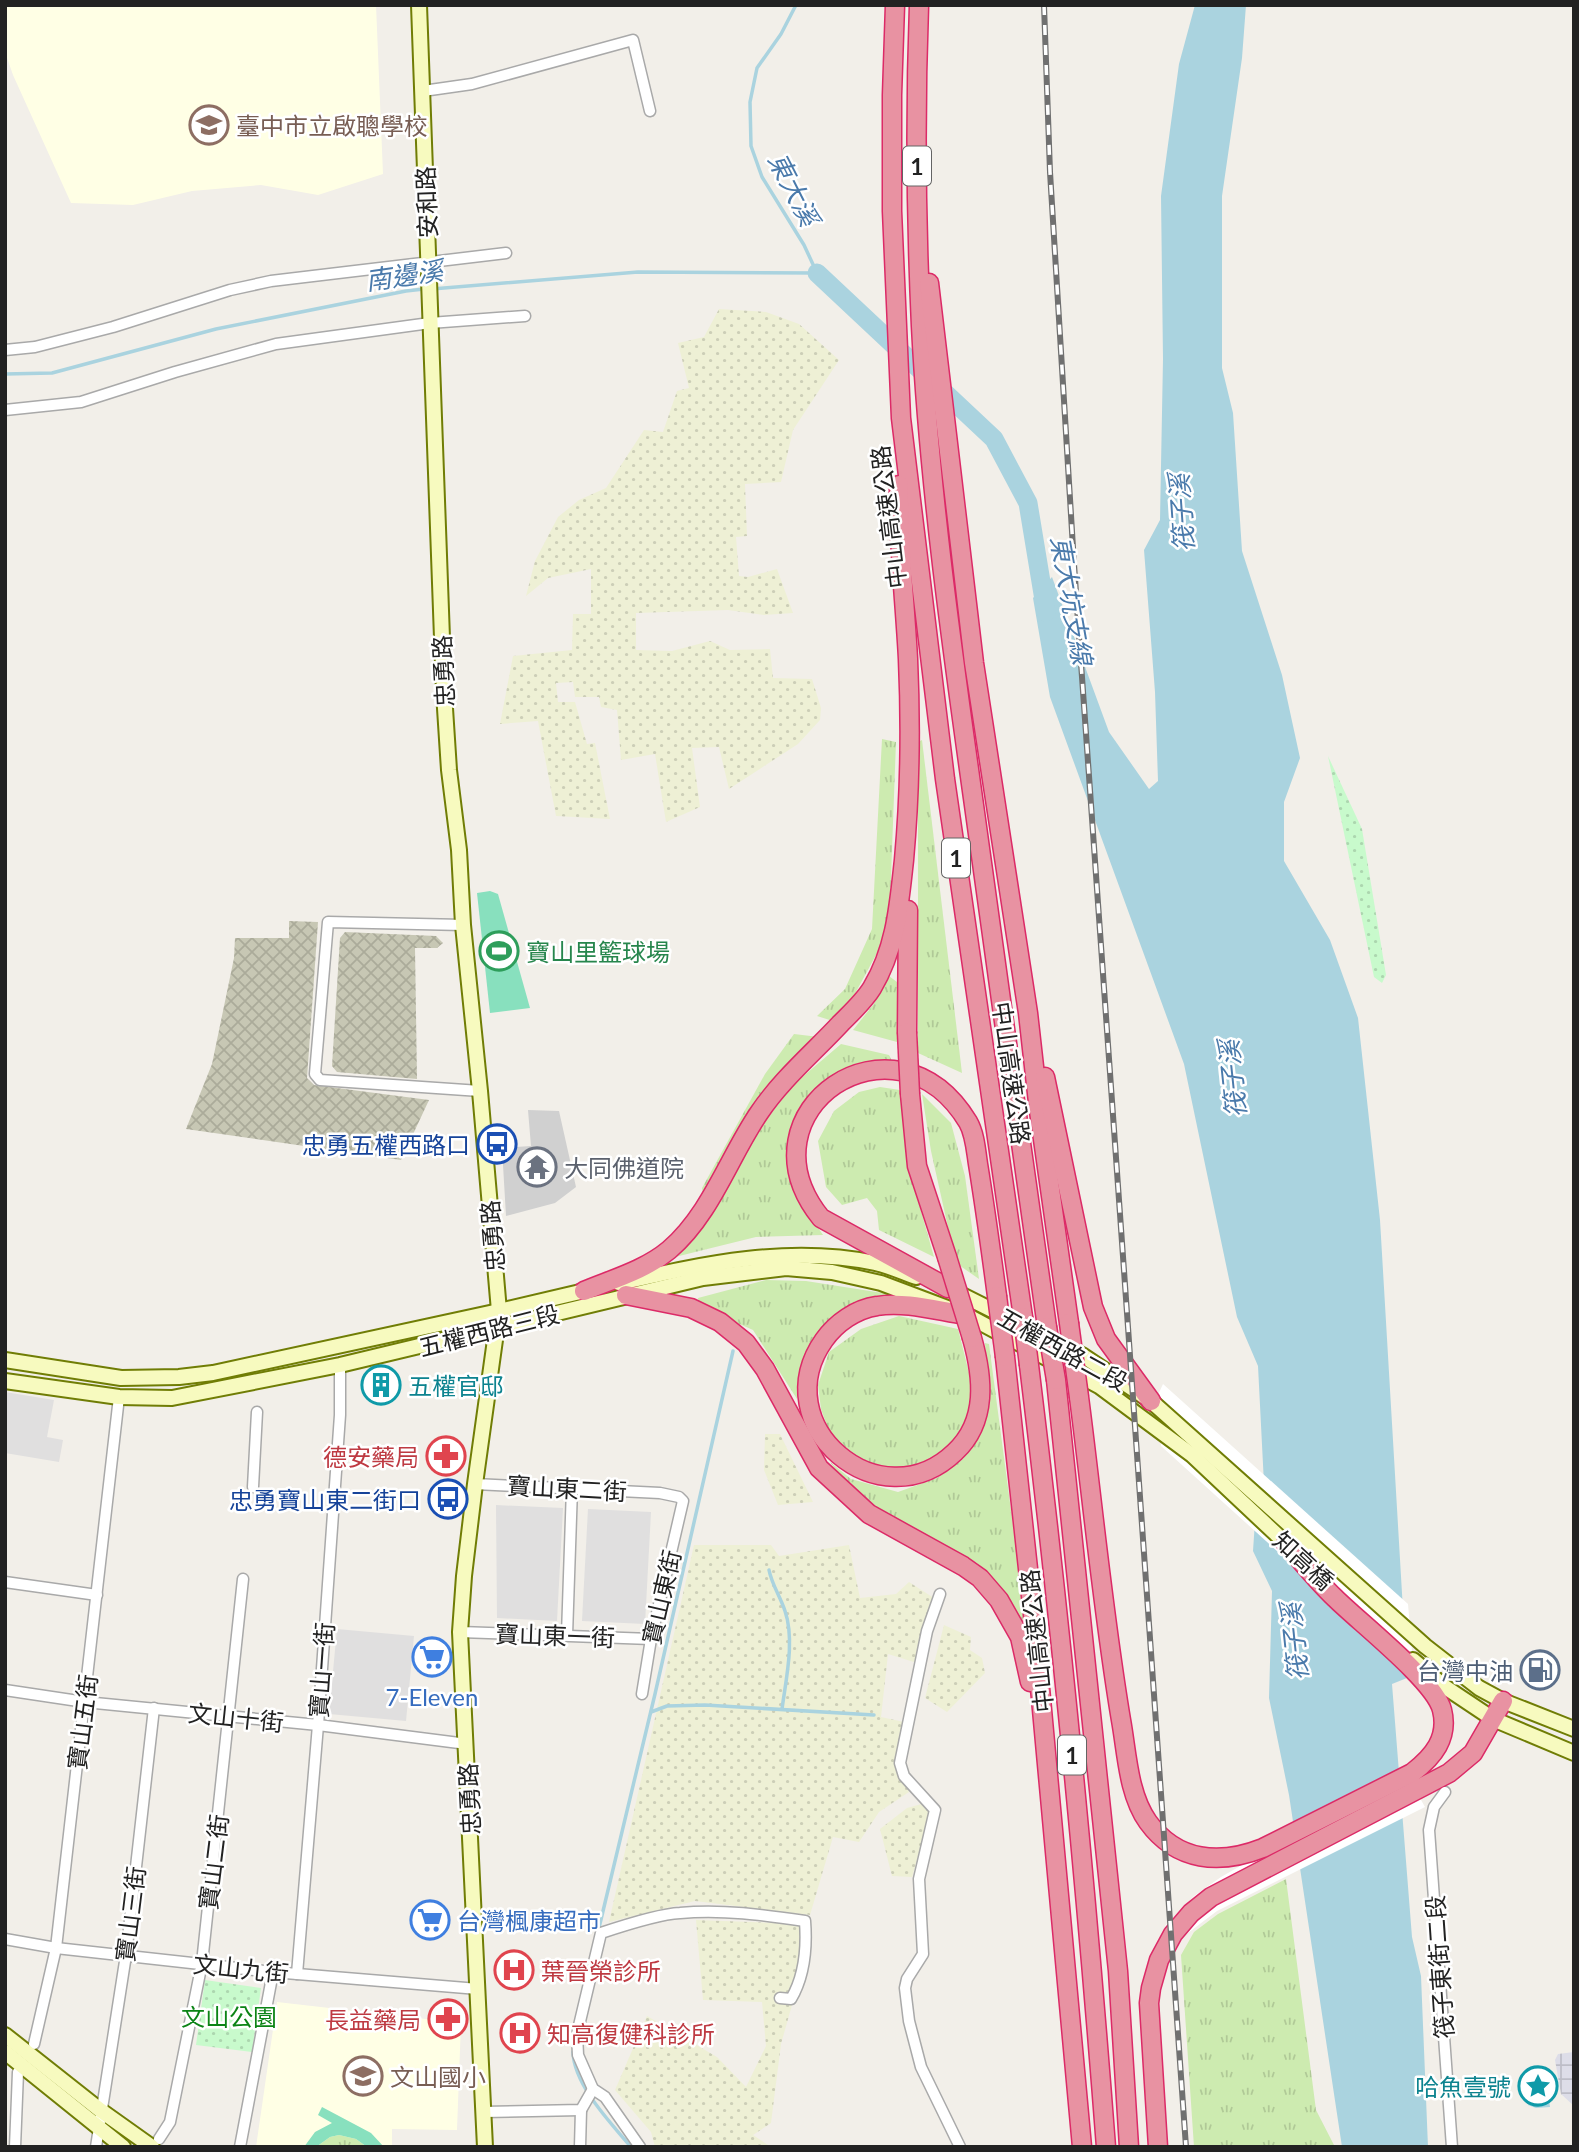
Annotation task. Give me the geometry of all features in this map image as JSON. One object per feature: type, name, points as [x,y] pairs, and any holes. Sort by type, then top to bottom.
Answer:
[{"type":"highway","name":"中山高速公路","points":[[895,5],[892,95],[895,298],[901,418],[945,779],[1023,1317],[1057,1597],[1092,1960],[1106,2147]]},
{"type":"highway","name":"中山高速公路","points":[[919,5],[916,93],[921,327],[938,440],[947,611],[1056,1380],[1118,1971],[1129,2147]]},
{"type":"highway","points":[[918,232],[932,297],[937,342],[938,440],[1028,1013],[1042,1139],[1117,1692],[1133,1789],[1141,1810],[1162,1837],[1182,1850],[1202,1857],[1244,1855],[1418,1780],[1449,1773],[1473,1753],[1503,1701]]},
{"type":"highway","points":[[901,418],[899,516],[909,727],[906,837],[910,1094],[917,1166],[947,1257],[972,1338],[980,1367],[979,1410],[965,1441],[949,1458],[918,1474],[883,1476],[850,1465],[825,1441],[814,1421],[808,1388],[815,1355],[835,1328],[863,1310],[894,1304],[966,1315]]},
{"type":"highway","points":[[584,1291],[644,1267],[670,1249],[700,1215],[760,1111],[789,1076],[871,990],[881,972],[898,920],[906,837]]},
{"type":"highway","points":[[1028,1013],[1049,1094],[1093,1307],[1106,1339],[1151,1401]]},
{"type":"highway","points":[[948,1288],[821,1218],[808,1201],[797,1166],[800,1133],[814,1104],[829,1088],[848,1077],[881,1069],[915,1075],[944,1094],[969,1123],[985,1205],[1004,1357],[1046,1757],[1082,2147]]},
{"type":"highway","points":[[625,1296],[691,1308],[720,1322],[746,1343],[765,1369],[819,1468],[869,1514],[980,1578],[999,1600],[1020,1637],[1046,1757]]},
{"type":"highway","points":[[1158,2147],[1150,2003],[1154,1973],[1173,1934],[1200,1905],[1418,1780],[1440,1743],[1443,1730],[1438,1699],[1420,1672],[1333,1597],[1285,1542]]},
{"type":"main road","name":"安和路","points":[[419,5],[430,324]]},
{"type":"main road","name":"忠勇路","points":[[430,324],[449,770],[459,850],[463,925],[499,1311],[475,1484],[460,1632],[485,2147]]},
{"type":"main road","name":"五權西路三段","points":[[5,1360],[121,1378],[179,1377],[213,1373],[711,1263],[755,1256],[796,1255],[877,1263],[948,1288]]},
{"type":"main road","name":"五權西路三段","points":[[5,1381],[119,1397],[172,1398],[340,1366],[704,1278],[786,1268],[832,1272],[881,1283],[966,1315]]},
{"type":"main road","name":"五權西路二段","points":[[948,1288],[1082,1355],[1151,1401],[1197,1452]]},
{"type":"main road","name":"五權西路二段","points":[[966,1315],[1099,1385],[1197,1452]]},
{"type":"main road","name":"知高橋","points":[[1197,1452],[1285,1542]]},
{"type":"main road","name":"知高橋","points":[[1197,1452],[1412,1634],[1479,1688],[1503,1701]]},
{"type":"main road","points":[[1420,1672],[1493,1719],[1574,1753]]},
{"type":"main road","points":[[1503,1701],[1574,1729]]},
{"type":"main road","points":[[5,2035],[99,2119],[123,2147]]},
{"type":"main road","points":[[5,2052],[99,2119],[156,2143]]},
{"type":"street","points":[[422,91],[471,84],[632,40],[650,111]]},
{"type":"street","points":[[5,350],[35,347],[113,327],[230,290],[271,281],[428,267],[506,253]]},
{"type":"street","points":[[5,410],[82,402],[175,372],[276,344],[430,324],[525,316]]},
{"type":"street","points":[[463,925],[328,922],[316,1074],[320,1080],[480,1091]]},
{"type":"street","name":"寶山一街","points":[[296,1974],[318,1725],[340,1415],[340,1366]]},
{"type":"street","name":"寶山五街","points":[[33,2044],[56,1948],[119,1397]]},
{"type":"street","points":[[253,1487],[257,1412]]},
{"type":"street","name":"寶山東二街","points":[[475,1484],[660,1493],[679,1497],[683,1501]]},
{"type":"street","points":[[567,1635],[572,1488]]},
{"type":"street","name":"寶山東街","points":[[642,1694],[650,1639],[683,1501]]},
{"type":"street","name":"寶山二街","points":[[156,2143],[170,2122],[201,1963],[243,1579]]},
{"type":"street","points":[[5,1582],[97,1595]]},
{"type":"street","points":[[940,1594],[926,1630],[900,1763],[904,1776],[935,1810],[919,1879],[923,1954],[907,1979],[905,1988],[909,2021],[920,2067],[960,2147]]},
{"type":"street","name":"寶山東一街","points":[[460,1632],[650,1639]]},
{"type":"street","name":"文山十街","points":[[5,1690],[85,1702],[318,1725],[467,1744]]},
{"type":"street","name":"寶山三街","points":[[96,2147],[126,1955],[154,1708]]},
{"type":"street","name":"筏子東街二段","points":[[1446,1792],[1434,1807],[1429,1830],[1452,2147]]},
{"type":"street","points":[[640,2147],[605,2097],[593,2089],[578,2056],[577,2034],[601,1933],[680,1913],[754,1913],[805,1921],[804,1965],[798,1986],[792,1998],[780,1998]]},
{"type":"street","name":"文山九街","points":[[5,1940],[273,1972],[478,1989]]},
{"type":"street","points":[[240,2147],[273,1972]]},
{"type":"street","points":[[15,2147],[18,2072]]},
{"type":"street","points":[[580,2147],[582,2110],[593,2089]]},
{"type":"street","points":[[484,2112],[582,2110]]},
{"type":"shaded area","name":"臺中市立啟聰學校","points":[[5,5],[376,5],[383,174],[318,195],[261,185],[192,191],[133,205],[71,203],[5,52]]},
{"type":"shaded area","points":[[719,309],[766,312],[799,324],[839,360],[793,430],[781,482],[745,484],[747,536],[736,537],[739,576],[748,577],[777,569],[793,613],[764,615],[728,610],[636,613],[636,650],[672,651],[710,641],[730,650],[770,649],[773,678],[812,679],[821,708],[820,720],[798,744],[729,789],[719,747],[692,748],[700,807],[666,822],[655,754],[621,760],[617,710],[601,707],[599,697],[575,697],[573,682],[556,683],[558,702],[575,702],[587,744],[595,743],[610,819],[556,816],[538,721],[500,724],[513,656],[572,650],[573,614],[591,614],[591,569],[548,578],[526,596],[535,561],[558,517],[579,500],[606,488],[644,430],[663,432],[677,391],[689,388],[678,343],[704,337]]},
{"type":"shaded area","points":[[289,921],[318,922],[307,1078],[314,1085],[429,1100],[401,1160],[186,1129],[212,1064],[234,958],[235,938],[289,938]]},
{"type":"shaded area","points":[[345,932],[436,936],[443,943],[437,948],[415,948],[417,1079],[337,1072],[332,1066],[340,938]]},
{"type":"shaded area","name":"大同佛道院","points":[[528,1110],[559,1111],[576,1187],[555,1203],[506,1216],[502,1148],[531,1146]]},
{"type":"shaded area","points":[[5,1392],[54,1400],[47,1437],[63,1440],[59,1462],[5,1453]]},
{"type":"shaded area","points":[[765,1434],[780,1434],[813,1502],[778,1505],[764,1470]]},
{"type":"shaded area","points":[[496,1505],[563,1508],[557,1621],[497,1618]]},
{"type":"shaded area","points":[[588,1509],[651,1512],[645,1624],[582,1621]]},
{"type":"shaded area","points":[[694,1545],[771,1545],[779,1556],[849,1545],[860,1598],[896,1594],[909,1582],[937,1600],[917,1663],[888,1654],[881,1717],[904,1722],[900,1772],[909,1792],[879,1812],[859,1842],[833,1837],[810,1915],[695,1901],[609,1922]]},
{"type":"shaded area","points":[[944,1625],[971,1637],[970,1650],[982,1658],[985,1673],[947,1712],[925,1698]]},
{"type":"shaded area","points":[[337,1629],[414,1636],[406,1721],[329,1714]]},
{"type":"shaded area","points":[[925,1803],[930,1814],[912,1877],[892,1876],[880,1829],[907,1808]]},
{"type":"shaded area","points":[[696,1920],[805,1924],[803,1966],[781,2044],[771,2123],[753,2135],[771,2147],[655,2147],[651,2132],[615,2090],[647,2016],[717,2057],[746,2087],[766,2046],[762,2002],[703,2000]]},
{"type":"shaded area","name":"文山國小","points":[[277,2002],[461,2023],[457,2130],[392,2129],[392,2147],[256,2147]]},
{"type":"shaded area","points":[[1574,2052],[1574,2106],[1561,2094],[1555,2060],[1558,2054]]},
{"type":"green space","points":[[882,739],[896,742],[889,931],[845,1012],[836,1022],[817,1016],[845,989],[872,929]]},
{"type":"green space","points":[[922,740],[962,1073],[918,1053],[918,742]]},
{"type":"green space","points":[[1328,756],[1362,829],[1386,975],[1382,983],[1374,977]]},
{"type":"green space","name":"寶山里籃球場","points":[[490,891],[498,894],[530,1008],[490,1013],[477,893]]},
{"type":"green space","points":[[889,976],[897,982],[897,1042],[853,1030],[873,1005]]},
{"type":"green space","points":[[794,1034],[819,1037],[703,1195],[702,1188],[765,1074]]},
{"type":"green space","points":[[841,1044],[889,1055],[892,1061],[835,1075],[793,1127],[793,1173],[802,1204],[823,1235],[756,1237],[675,1257],[703,1227],[747,1145],[793,1085]]},
{"type":"green space","points":[[880,1087],[900,1090],[910,1172],[934,1257],[879,1230],[877,1211],[867,1198],[842,1205],[826,1187],[818,1141],[834,1111],[859,1092]]},
{"type":"green space","points":[[922,1094],[951,1123],[965,1176],[979,1279],[956,1263],[931,1151]]},
{"type":"green space","points":[[766,1280],[806,1281],[889,1294],[846,1311],[808,1354],[797,1399],[753,1330],[699,1306],[698,1298]]},
{"type":"green space","points":[[899,1316],[958,1329],[973,1389],[970,1416],[953,1443],[925,1462],[894,1472],[856,1464],[830,1434],[821,1409],[818,1385],[829,1352],[861,1329]]},
{"type":"green space","points":[[985,1343],[989,1344],[1028,1639],[1000,1586],[977,1563],[898,1524],[843,1480],[830,1462],[851,1479],[898,1492],[937,1478],[963,1459],[981,1433],[989,1408]]},
{"type":"green space","points":[[1286,1879],[1316,2110],[1335,2147],[1194,2147],[1181,1955],[1194,1932],[1218,1914]]},
{"type":"green space","name":"文山公園","points":[[205,1980],[261,1988],[252,2052],[196,2045]]},
{"type":"green space","points":[[322,2107],[371,2133],[384,2147],[367,2147],[356,2139],[339,2135],[330,2137],[316,2147],[304,2147],[315,2132],[332,2123],[318,2115]]},
{"type":"green space","points":[[339,2135],[356,2139],[367,2147],[316,2147],[330,2137]]},
{"type":"water","name":"筏子溪","points":[[1195,5],[1246,5],[1242,58],[1222,196],[1222,368],[1233,413],[1242,551],[1282,675],[1300,758],[1284,802],[1284,861],[1330,940],[1358,1018],[1380,1220],[1407,1678],[1392,1684],[1412,1937],[1421,1976],[1428,2147],[1342,2147],[1289,1795],[1269,1698],[1272,1591],[1253,1551],[1256,1506],[1264,1484],[1258,1366],[1237,1317],[1184,1064],[1050,697],[1033,598],[1052,577],[1109,732],[1149,789],[1158,781],[1155,692],[1144,550],[1160,520],[1163,359],[1161,196],[1179,64]]},
{"type":"water","points":[[1531,2069],[1545,2071],[1550,2107],[1536,2108],[1528,2105],[1531,2092],[1527,2091]]},
{"type":"pier","points":[[1163,1384],[1408,1604],[1414,1675],[1161,1446],[1158,1395]]},
{"type":"pier","points":[[1403,1768],[1425,1807],[1217,1911],[1184,1936],[1170,1954],[1165,1926],[1194,1896],[1256,1857],[1191,1862],[1168,1833],[1195,1848],[1227,1853],[1253,1844]]},
{"type":"waterway","name":"南邊溪","points":[[432,289],[638,272],[817,273],[804,245],[762,177],[751,146],[750,102],[757,68],[781,34],[796,5]]},
{"type":"waterway","name":"東大坑支線","points":[[817,273],[994,439],[1028,503],[1046,612]]},
{"type":"waterway","name":"南邊溪","points":[[5,374],[52,373],[216,329],[424,289]]},
{"type":"waterway","points":[[598,1932],[733,1351]]},
{"type":"waterway","points":[[769,1570],[788,1622],[789,1660],[782,1709]]},
{"type":"waterway","points":[[651,1712],[667,1706],[705,1705],[874,1715]]},
{"type":"waterway","points":[[573,2052],[575,2065],[586,2090],[631,2147]]},
{"type":"railway","points":[[1044,5],[1050,172],[1074,564],[1186,2147]]},
{"type":"place","name":"臺中市立啟聰學校","points":[[209,125]]},
{"type":"place","name":"寶山里籃球場","points":[[499,951]]},
{"type":"place","name":"忠勇五權西路口","points":[[497,1144]]},
{"type":"place","name":"大同佛道院","points":[[537,1167]]},
{"type":"place","name":"五權官邸","points":[[381,1385]]},
{"type":"place","name":"德安藥局","points":[[446,1456]]},
{"type":"place","name":"忠勇寶山東二街口","points":[[448,1499]]},
{"type":"place","name":"7-Eleven","points":[[432,1657]]},
{"type":"place","name":"台灣中油","points":[[1540,1670]]},
{"type":"place","name":"台灣楓康超市","points":[[430,1920]]},
{"type":"place","name":"葉晉榮診所","points":[[514,1970]]},
{"type":"place","name":"長益藥局","points":[[448,2019]]},
{"type":"place","name":"知高復健科診所","points":[[520,2033]]},
{"type":"place","name":"文山國小","points":[[363,2076]]},
{"type":"place","name":"哈魚壹號","points":[[1538,2086]]},
{"type":"water label","name":"東大溪","points":[[794,189]]}]
